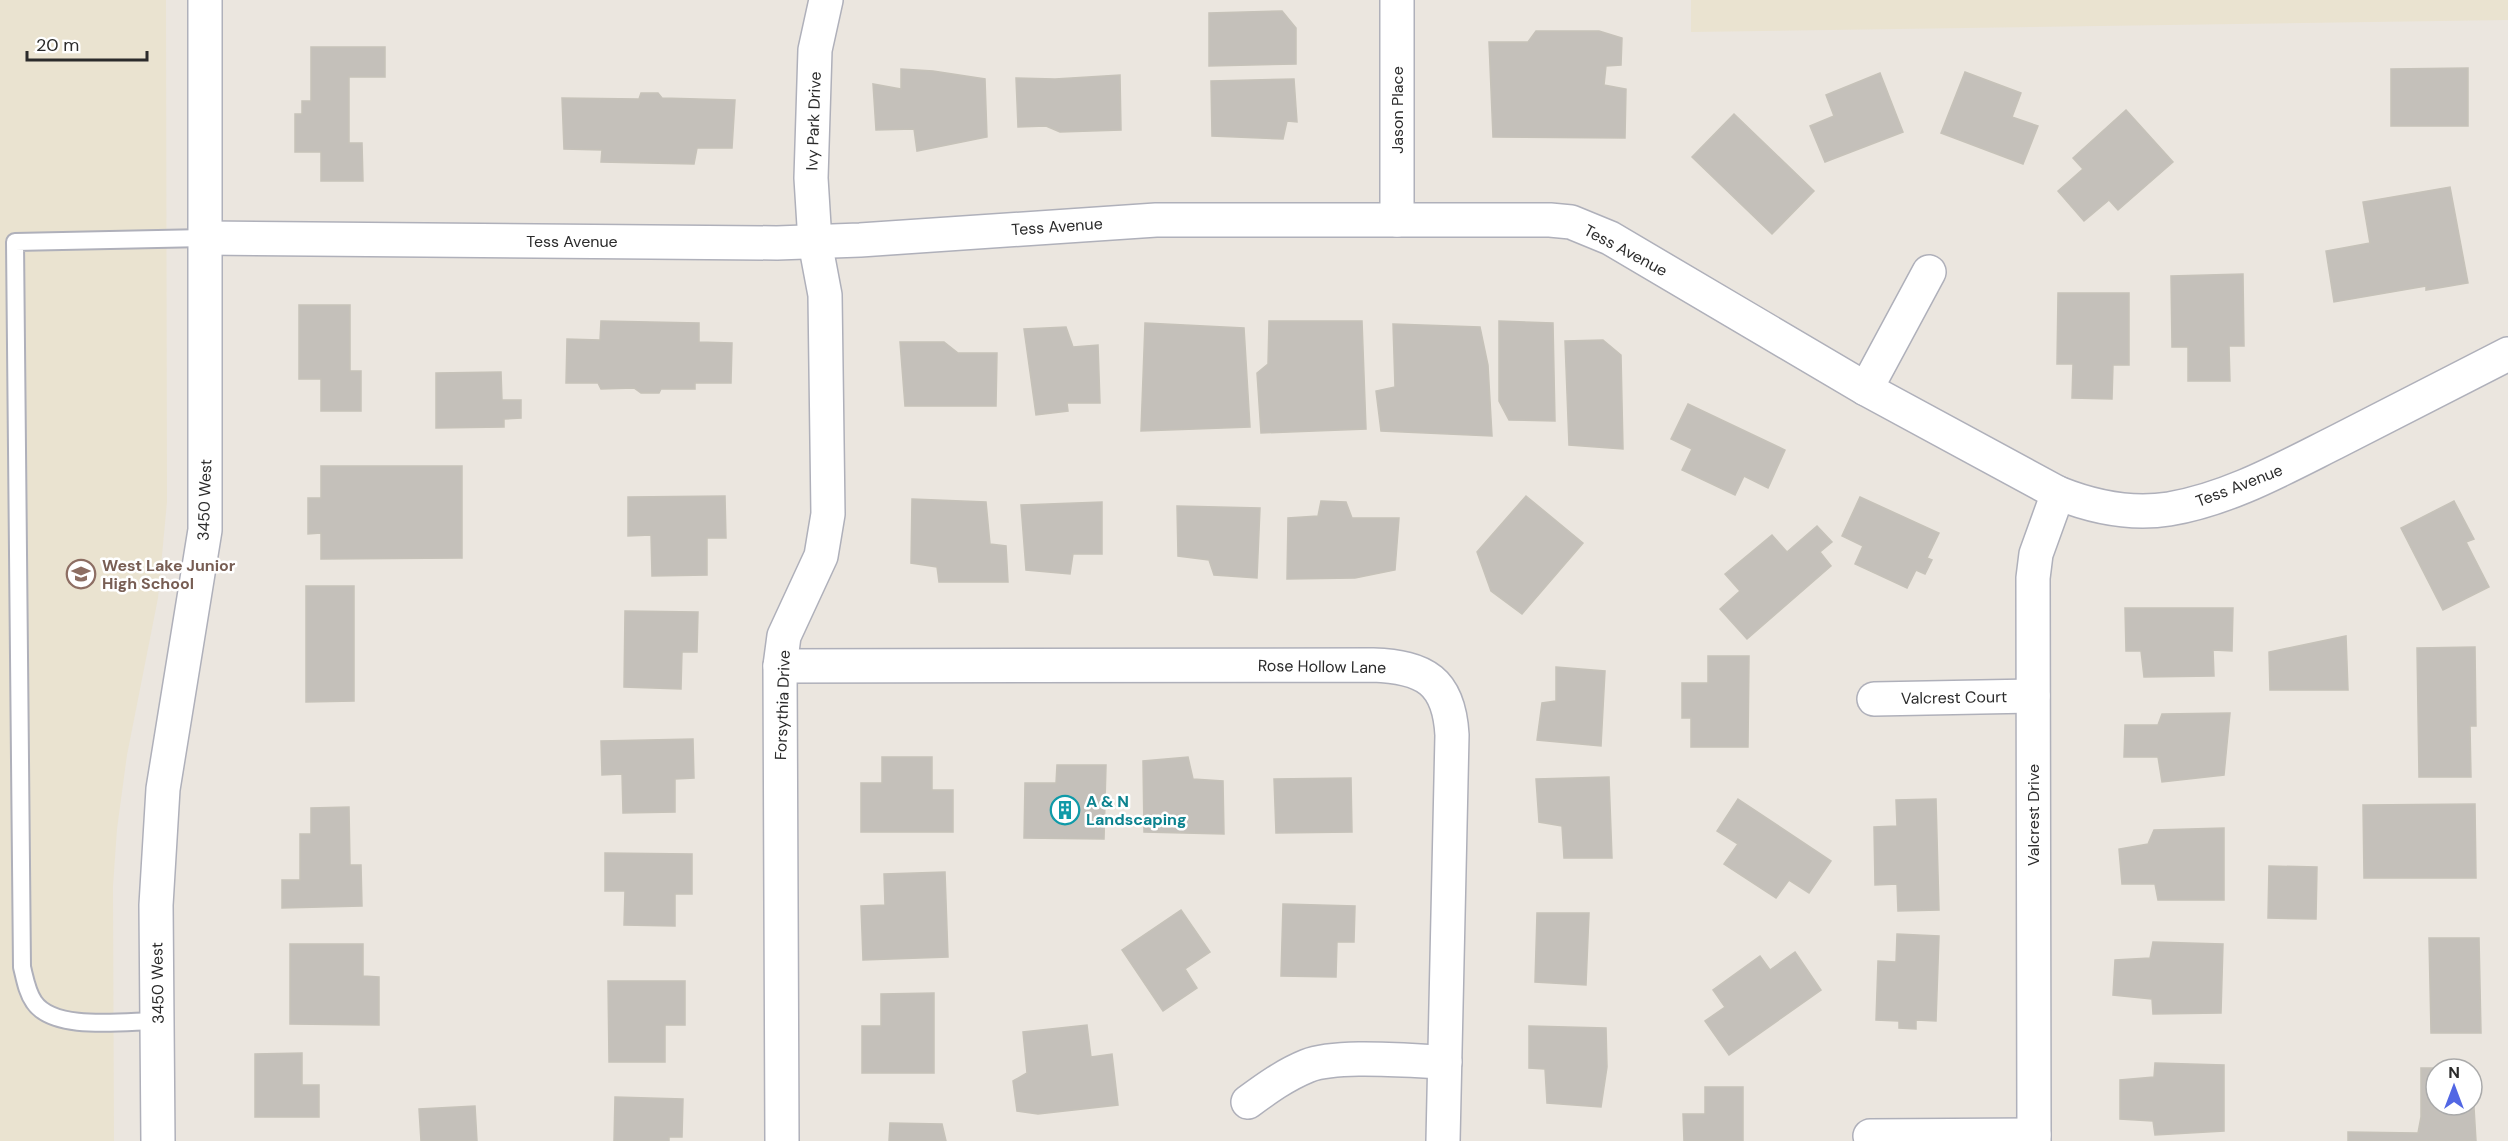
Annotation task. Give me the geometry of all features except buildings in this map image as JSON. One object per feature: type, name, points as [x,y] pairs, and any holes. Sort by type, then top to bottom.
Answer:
[{"type":"street","name":"3450 West","points":[[158,1141],[156,905],[163,789],[205,530],[205,0]]},
{"type":"street","name":"Ivy Park Drive","points":[[816,242],[812,178],[814,60],[826,0]]},
{"type":"street","name":"Jason Place","points":[[1397,0],[1397,220]]},
{"type":"street","name":"Tess Avenue","points":[[205,238],[816,242],[1128,221],[1550,220],[1571,222],[1591,228],[1866,389],[2058,493],[2085,504],[2127,510],[2169,509],[2216,497],[2263,479],[2508,354]]},
{"type":"street","name":"Forsythia Drive","points":[[782,1141],[780,666],[784,636],[821,556],[826,533],[825,295],[816,242]]},
{"type":"street","points":[[1866,389],[1929,272]]},
{"type":"street","name":"Valcrest Drive","points":[[2034,1138],[2034,566],[2036,554],[2058,493]]},
{"type":"street","name":"Rose Hollow Lane","points":[[780,666],[1373,665],[1404,668],[1419,673],[1440,691],[1448,703],[1451,719],[1443,1141]]},
{"type":"street","name":"Valcrest Court","points":[[1874,699],[2033,696]]},
{"type":"street","points":[[1248,1102],[1284,1077],[1309,1065],[1335,1061],[1445,1062]]},
{"type":"street","points":[[1870,1136],[2034,1138]]},
{"type":"lane","points":[[158,1021],[70,1022],[51,1016],[35,1004],[27,987],[22,967],[15,242],[205,238]]},
{"type":"shaded area","name":"West Lake Junior High School","points":[[0,0],[166,0],[167,502],[158,598],[127,755],[117,829],[113,886],[114,1141],[0,1141]]},
{"type":"shaded area","points":[[1691,0],[2508,0],[2508,20],[1691,32]]},
{"type":"place","name":"West Lake Junior High School","points":[[81,574]]},
{"type":"place","name":"A & N Landscaping","points":[[1065,810]]}]
